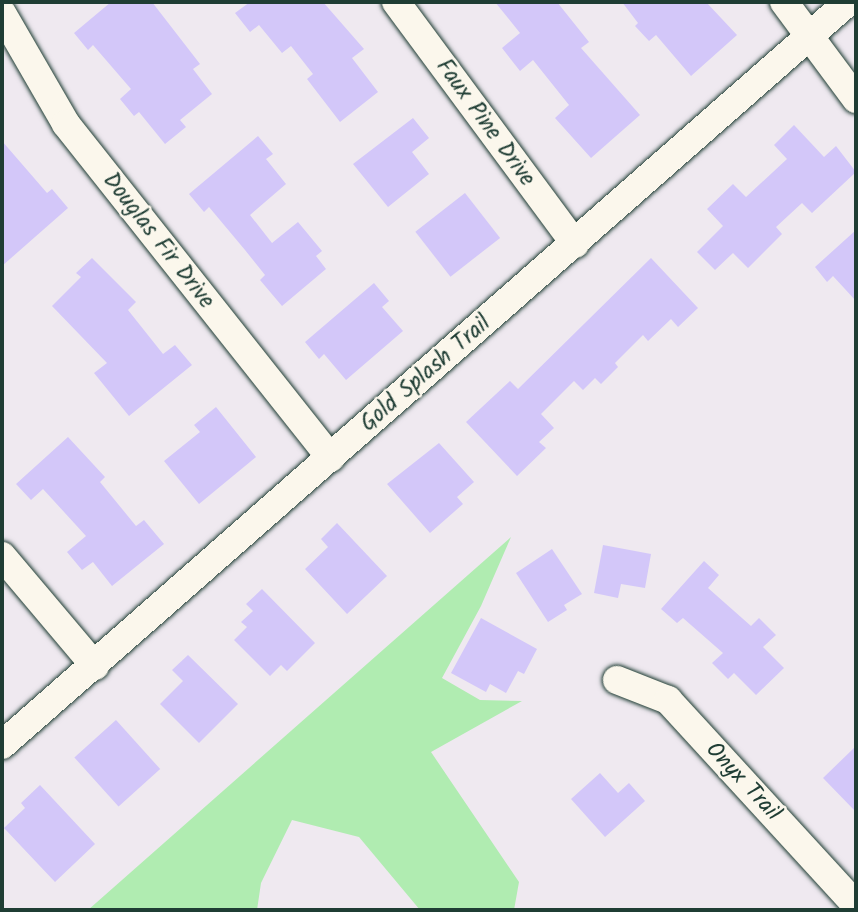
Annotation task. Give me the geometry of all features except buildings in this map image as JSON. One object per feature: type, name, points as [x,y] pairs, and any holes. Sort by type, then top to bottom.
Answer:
[{"type":"street","name":"Faux Pine Drive","points":[[396,2],[575,244]]},
{"type":"street","points":[[784,2],[856,99]]},
{"type":"street","name":"Gold Splash Trail","points":[[2,745],[848,2]]},
{"type":"street","name":"Douglas Fir Drive","points":[[2,13],[66,124],[331,458]]},
{"type":"street","points":[[2,556],[95,666]]},
{"type":"street","name":"Onyx Trail","points":[[617,680],[668,700],[856,905]]},
{"type":"street","points":[[851,910],[856,905]]},
{"type":"green space","points":[[511,537],[481,606],[442,678],[480,700],[522,701],[431,752],[519,882],[514,910],[420,910],[359,837],[292,820],[261,883],[257,910],[88,910]]}]
